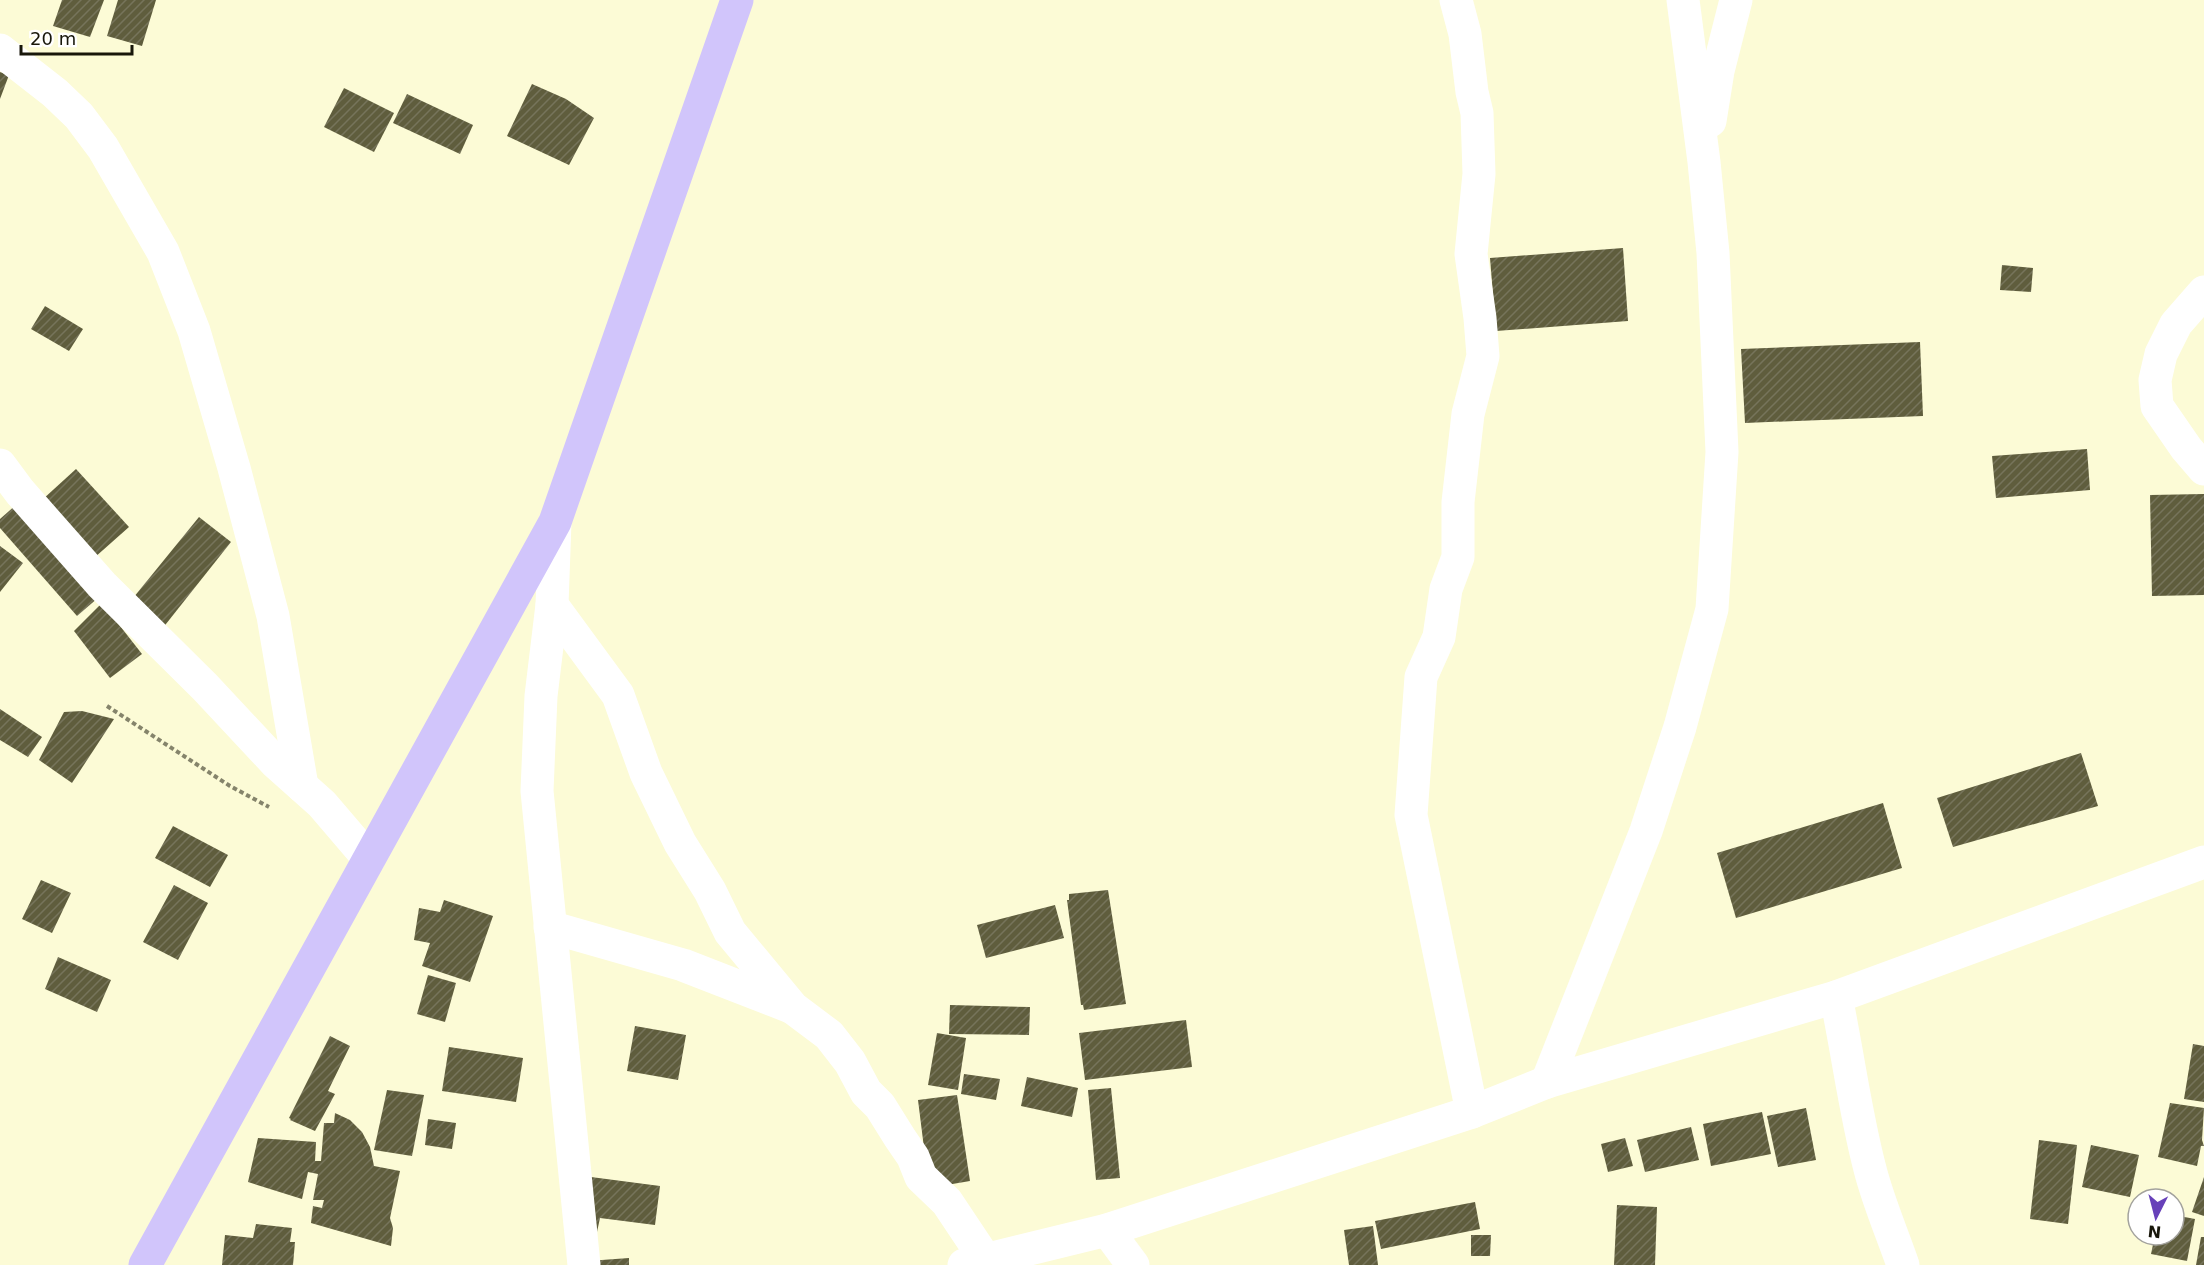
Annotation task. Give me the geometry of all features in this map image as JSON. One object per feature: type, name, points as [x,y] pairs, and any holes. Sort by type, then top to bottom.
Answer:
[{"type":"main road","points":[[146,1265],[555,522],[737,0]]},
{"type":"street","points":[[1456,0],[1465,34],[1477,113],[1479,174],[1471,254],[1483,356],[1468,414],[1458,502],[1458,557],[1446,589],[1439,637],[1421,677],[1411,815],[1472,1112]]},
{"type":"street","points":[[1546,1082],[1646,831],[1680,727],[1712,609],[1722,452],[1713,253],[1683,0]]},
{"type":"street","points":[[1704,162],[1718,71],[1736,0]]},
{"type":"street","points":[[0,50],[55,93],[79,116],[104,148],[163,252],[194,331],[234,468],[273,616],[302,786]]},
{"type":"street","points":[[2204,292],[2176,324],[2161,354],[2155,380],[2157,406],[2186,448],[2204,469]]},
{"type":"street","points":[[0,465],[20,492],[102,585],[205,687],[276,763],[322,804],[369,859]]},
{"type":"street","points":[[555,522],[552,605],[541,696],[537,791],[584,1265]]},
{"type":"street","points":[[552,605],[618,695],[646,773],[680,843],[710,891],[730,932],[793,1008],[829,1035],[843,1053],[866,1092],[880,1106],[913,1157],[921,1177],[947,1202],[974,1262],[1107,1230],[1472,1112],[1546,1082],[1836,997],[2204,862]]},
{"type":"street","points":[[550,927],[683,965],[793,1008]]},
{"type":"street","points":[[1836,997],[1870,1171],[1903,1265]]},
{"type":"street","points":[[1107,1230],[1133,1265]]},
{"type":"path","points":[[108,706],[230,786],[270,808]]},
{"type":"building","points":[[62,0],[104,0],[90,37],[53,26]]},
{"type":"building","points":[[118,0],[156,0],[142,46],[107,36]]},
{"type":"building","points":[[0,72],[9,75],[0,99]]},
{"type":"building","points":[[532,84],[566,99],[594,118],[569,165],[507,136]]},
{"type":"building","points":[[344,88],[394,113],[374,152],[324,127]]},
{"type":"building","points":[[407,94],[473,125],[460,154],[393,123]]},
{"type":"building","points":[[1623,248],[1628,321],[1496,331],[1490,258]]},
{"type":"building","points":[[2002,265],[2033,268],[2031,292],[2000,290]]},
{"type":"building","points":[[45,306],[83,329],[69,351],[31,329]]},
{"type":"building","points":[[1920,342],[1923,416],[1745,423],[1741,349]]},
{"type":"building","points":[[2087,449],[2090,490],[1996,498],[1992,456]]},
{"type":"building","points":[[76,469],[129,527],[94,558],[42,500]]},
{"type":"building","points":[[2204,494],[2204,595],[2152,596],[2150,495]]},
{"type":"building","points":[[17,504],[99,597],[77,616],[0,528],[0,519]]},
{"type":"building","points":[[199,517],[231,542],[162,629],[129,603]]},
{"type":"building","points":[[0,546],[23,563],[0,592]]},
{"type":"building","points":[[102,603],[142,654],[110,678],[74,631]]},
{"type":"building","points":[[0,709],[42,737],[28,757],[0,740]]},
{"type":"building","points":[[82,711],[114,719],[72,783],[39,760],[64,712]]},
{"type":"building","points":[[2081,753],[2098,806],[1953,847],[1937,798]]},
{"type":"building","points":[[1883,803],[1902,868],[1736,918],[1717,853]]},
{"type":"building","points":[[173,826],[228,855],[210,887],[155,858]]},
{"type":"building","points":[[41,880],[71,893],[52,933],[22,919]]},
{"type":"building","points":[[174,885],[208,903],[178,960],[143,942]]},
{"type":"building","points":[[1108,890],[1126,1004],[1084,1010],[1081,1005],[1067,900],[1069,900],[1069,894]]},
{"type":"building","points":[[444,900],[493,916],[470,982],[422,966],[430,943],[414,940],[419,908],[440,912]]},
{"type":"building","points":[[1055,905],[1064,938],[986,958],[977,925]]},
{"type":"building","points":[[58,957],[111,980],[97,1012],[45,989]]},
{"type":"building","points":[[428,975],[456,983],[445,1022],[417,1014]]},
{"type":"building","points":[[950,1005],[1030,1007],[1029,1035],[949,1034]]},
{"type":"building","points":[[1186,1020],[1192,1067],[1085,1080],[1079,1033]]},
{"type":"building","points":[[635,1026],[686,1035],[678,1080],[627,1071]]},
{"type":"building","points":[[937,1033],[966,1038],[958,1090],[928,1085]]},
{"type":"building","points":[[330,1036],[350,1046],[328,1091],[335,1094],[315,1131],[289,1118]]},
{"type":"building","points":[[2193,1044],[2204,1046],[2204,1102],[2184,1099]]},
{"type":"building","points":[[449,1047],[523,1058],[516,1102],[442,1091]]},
{"type":"building","points":[[964,1074],[1000,1079],[996,1100],[961,1094]]},
{"type":"building","points":[[1027,1077],[1078,1088],[1072,1117],[1021,1106]]},
{"type":"building","points":[[1111,1088],[1120,1178],[1096,1180],[1088,1090]]},
{"type":"building","points":[[387,1090],[424,1095],[412,1156],[374,1150]]},
{"type":"building","points":[[957,1095],[970,1181],[929,1188],[918,1100]]},
{"type":"building","points":[[2170,1103],[2204,1108],[2202,1140],[2204,1146],[2201,1146],[2197,1166],[2158,1157]]},
{"type":"building","points":[[1806,1108],[1816,1160],[1778,1167],[1767,1116]]},
{"type":"building","points":[[1762,1112],[1771,1154],[1711,1166],[1703,1124]]},
{"type":"building","points":[[335,1113],[350,1120],[362,1132],[370,1147],[374,1166],[400,1171],[390,1218],[393,1228],[391,1246],[311,1223],[313,1206],[322,1208],[324,1200],[313,1200],[318,1174],[308,1172],[302,1199],[248,1182],[258,1138],[316,1142],[315,1161],[321,1161],[324,1123],[334,1123]]},
{"type":"building","points":[[428,1119],[456,1123],[452,1149],[425,1145]]},
{"type":"building","points":[[1691,1127],[1699,1160],[1645,1172],[1637,1140]]},
{"type":"building","points":[[1625,1138],[1633,1166],[1608,1172],[1601,1144]]},
{"type":"building","points":[[2039,1140],[2077,1145],[2068,1224],[2030,1219]]},
{"type":"building","points":[[2091,1145],[2139,1155],[2132,1187],[2126,1187],[2126,1196],[2082,1187]]},
{"type":"building","points":[[591,1177],[660,1186],[655,1225],[600,1218],[597,1232]]},
{"type":"building","points":[[2204,1177],[2204,1216],[2192,1212]]},
{"type":"building","points":[[1475,1202],[1480,1229],[1381,1249],[1375,1221]]},
{"type":"building","points":[[1617,1205],[1657,1207],[1655,1265],[1614,1265]]},
{"type":"building","points":[[2186,1217],[2195,1219],[2187,1261],[2151,1254],[2152,1247],[2186,1247]]},
{"type":"building","points":[[256,1224],[292,1228],[290,1242],[295,1242],[293,1265],[222,1265],[225,1235],[253,1238]]},
{"type":"building","points":[[1373,1226],[1378,1265],[1349,1265],[1344,1230]]},
{"type":"building","points":[[1471,1235],[1491,1235],[1490,1256],[1471,1256]]},
{"type":"building","points":[[2201,1237],[2204,1237],[2204,1265],[2196,1265]]},
{"type":"building","points":[[629,1258],[629,1265],[588,1265],[588,1261]]}]
